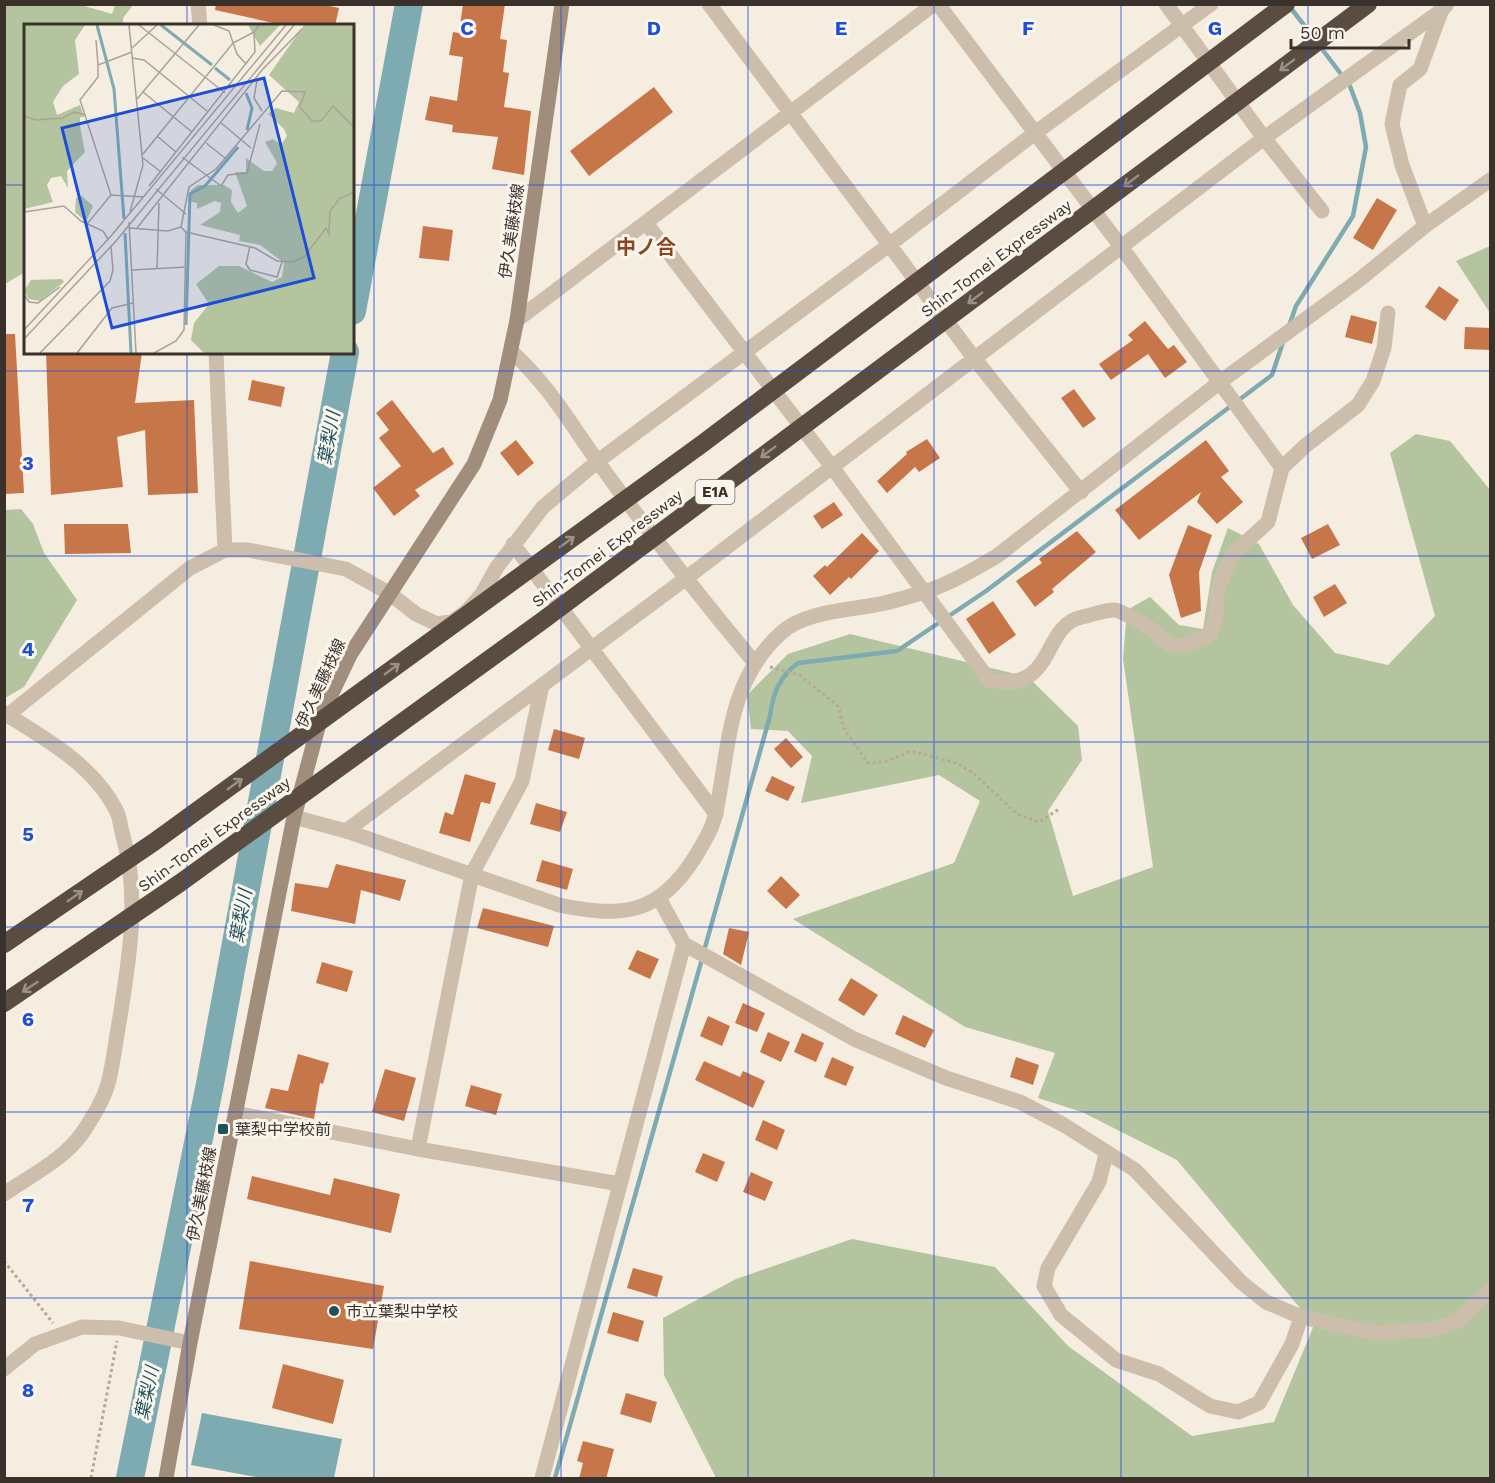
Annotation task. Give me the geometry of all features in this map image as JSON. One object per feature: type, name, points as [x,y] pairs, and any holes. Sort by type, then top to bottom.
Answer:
[{"type":"highway","name":"Shin-Tomei Expressway","points":[[4,944],[154,842],[702,444],[1286,4]]},
{"type":"highway","name":"Shin-Tomei Expressway","points":[[4,1003],[55,970],[542,621],[1368,4]]},
{"type":"main road","name":"伊久美藤枝線","points":[[166,1479],[190,1343],[294,817],[321,716],[350,655],[474,464],[500,400],[517,320],[562,4]]},
{"type":"street","points":[[198,4],[200,24]]},
{"type":"street","points":[[709,4],[974,358],[1080,492]]},
{"type":"street","points":[[517,320],[789,112],[936,4],[1122,248],[1282,468]]},
{"type":"street","points":[[1166,4],[1264,138],[1322,211]]},
{"type":"street","points":[[4,1194],[66,1152],[82,1134],[101,1102],[109,1081],[123,998],[133,899],[126,847],[118,813],[104,790],[82,767],[47,739],[6,714],[190,568],[225,550],[248,550],[346,569],[389,593],[416,614],[437,624],[453,621],[467,611],[482,594],[513,544],[543,507],[598,461],[1181,24],[1211,4]]},
{"type":"street","points":[[346,831],[591,647],[686,579],[1264,138],[1444,6]]},
{"type":"street","points":[[1425,226],[1402,165],[1392,124],[1400,85],[1420,69],[1444,6]]},
{"type":"street","points":[[294,817],[346,831],[559,905],[594,912],[631,911],[659,898],[671,890],[685,872],[707,836],[716,814],[730,721],[753,662],[783,631],[821,614],[878,604],[924,592],[957,580],[997,556],[1220,382],[1359,280],[1425,226],[1491,180]]},
{"type":"street","points":[[646,223],[832,467],[989,680],[1007,683],[1028,677],[1048,655],[1064,626],[1077,618],[1115,610],[1148,625],[1167,645],[1180,647],[1210,634],[1216,618],[1217,592],[1224,573],[1233,554],[1268,522],[1282,468],[1305,446],[1358,405],[1373,381],[1384,348],[1388,313]]},
{"type":"street","points":[[511,351],[537,374],[598,461],[686,579],[753,662]]},
{"type":"street","points":[[216,354],[225,550]]},
{"type":"street","points":[[513,544],[716,814]]},
{"type":"street","points":[[418,1149],[472,874],[522,780],[542,685]]},
{"type":"street","points":[[659,898],[684,944],[854,1039],[946,1078],[1020,1102],[1064,1125],[1106,1154],[1135,1170],[1241,1282],[1266,1302],[1301,1317],[1375,1333],[1432,1330],[1459,1320],[1491,1290]]},
{"type":"street","points":[[542,1479],[684,944]]},
{"type":"street","points":[[235,1113],[418,1149],[621,1184]]},
{"type":"street","points":[[1106,1154],[1098,1182],[1048,1268],[1044,1286],[1061,1315],[1116,1360],[1159,1374],[1210,1406],[1238,1413],[1259,1403],[1292,1344],[1301,1317]]},
{"type":"street","points":[[4,1369],[35,1344],[82,1327],[119,1328],[190,1343]]},
{"type":"path","points":[[753,662],[799,675],[838,706],[844,729],[868,763],[884,762],[912,751],[956,763],[972,772],[1017,814],[1039,822],[1059,809]]},
{"type":"path","points":[[4,1261],[62,1334]]},
{"type":"path","points":[[91,1479],[119,1328]]},
{"type":"green space","points":[[4,5],[81,5],[112,14],[115,5],[133,5],[123,18],[123,24],[24,24],[24,273],[5,284]]},
{"type":"green space","points":[[1490,246],[1490,313],[1456,261]]},
{"type":"green space","points":[[1416,434],[1450,441],[1490,490],[1490,1478],[716,1478],[664,1375],[663,1318],[736,1279],[852,1239],[995,1267],[1068,1346],[1192,1436],[1274,1422],[1314,1325],[1177,1160],[1082,1112],[1038,1098],[1055,1053],[965,1027],[793,919],[954,863],[980,801],[939,775],[801,803],[812,756],[788,731],[751,729],[747,695],[788,654],[850,634],[1028,677],[1078,726],[1082,760],[1048,811],[1073,896],[1153,867],[1123,659],[1127,610],[1150,597],[1179,625],[1203,629],[1212,572],[1228,528],[1259,544],[1293,605],[1335,653],[1388,665],[1435,616],[1390,453]]},
{"type":"green space","points":[[21,509],[33,524],[44,553],[77,600],[24,687],[5,698],[5,510]]},
{"type":"water","points":[[202,1413],[342,1439],[334,1478],[262,1478],[191,1465]]},
{"type":"building","points":[[216,4],[321,4],[339,8],[335,24],[278,24],[215,10]]},
{"type":"building","points":[[463,4],[505,4],[500,39],[507,40],[503,72],[509,73],[504,107],[531,111],[524,175],[492,169],[498,137],[452,132],[453,125],[425,120],[430,96],[457,101],[463,57],[449,55],[453,32],[459,33]]},
{"type":"building","points":[[654,87],[673,112],[589,176],[570,151]]},
{"type":"building","points":[[1377,198],[1397,210],[1373,250],[1353,238]]},
{"type":"building","points":[[423,226],[453,230],[449,261],[419,258]]},
{"type":"building","points":[[1439,286],[1459,300],[1445,321],[1425,307]]},
{"type":"building","points":[[1351,315],[1377,322],[1372,344],[1345,337]]},
{"type":"building","points":[[1145,321],[1168,349],[1174,345],[1187,362],[1165,378],[1148,354],[1111,380],[1099,364],[1133,340],[1128,335]]},
{"type":"building","points":[[1465,327],[1491,328],[1491,350],[1464,349]]},
{"type":"building","points":[[4,334],[15,334],[24,493],[4,494]]},
{"type":"building","points":[[46,354],[142,354],[135,403],[194,400],[198,493],[148,495],[145,430],[117,437],[123,487],[51,495]]},
{"type":"building","points":[[252,380],[285,387],[281,407],[248,400]]},
{"type":"building","points":[[1074,389],[1096,419],[1083,428],[1061,398]]},
{"type":"building","points":[[392,400],[433,453],[443,447],[454,464],[415,490],[420,496],[394,516],[373,488],[401,466],[379,438],[389,430],[376,413]]},
{"type":"building","points":[[927,439],[940,458],[919,472],[915,467],[887,493],[877,481],[907,454],[906,452]]},
{"type":"building","points":[[516,440],[534,463],[518,476],[500,453]]},
{"type":"building","points":[[1206,440],[1229,471],[1221,477],[1243,502],[1217,524],[1197,502],[1201,492],[1139,540],[1115,510]]},
{"type":"building","points":[[834,502],[843,515],[822,529],[813,516]]},
{"type":"building","points":[[64,524],[128,524],[131,553],[65,554]]},
{"type":"building","points":[[1328,524],[1340,545],[1312,559],[1301,538]]},
{"type":"building","points":[[1188,525],[1212,535],[1199,572],[1201,611],[1181,618],[1169,575]]},
{"type":"building","points":[[1077,531],[1096,552],[1052,589],[1054,592],[1035,607],[1016,581],[1042,563],[1039,559]]},
{"type":"building","points":[[862,533],[879,551],[851,579],[849,577],[830,595],[813,576],[825,565],[827,567]]},
{"type":"building","points":[[1335,584],[1347,603],[1324,617],[1313,597]]},
{"type":"building","points":[[993,601],[1016,635],[989,654],[966,619]]},
{"type":"building","points":[[554,729],[585,738],[579,759],[548,750]]},
{"type":"building","points":[[786,738],[803,757],[791,768],[774,749]]},
{"type":"building","points":[[465,774],[496,783],[490,804],[481,802],[470,842],[439,833],[445,812],[453,815]]},
{"type":"building","points":[[772,776],[795,787],[788,801],[765,791]]},
{"type":"building","points":[[536,803],[567,812],[560,832],[530,824]]},
{"type":"building","points":[[542,860],[573,869],[567,890],[536,881]]},
{"type":"building","points":[[336,864],[406,880],[400,901],[361,890],[355,924],[291,911],[295,883],[328,888]]},
{"type":"building","points":[[781,876],[800,895],[786,909],[767,891]]},
{"type":"building","points":[[483,908],[554,926],[548,947],[477,928]]},
{"type":"building","points":[[729,928],[749,932],[741,965],[723,954]]},
{"type":"building","points":[[637,950],[659,959],[650,979],[628,969]]},
{"type":"building","points":[[322,962],[353,971],[347,992],[316,983]]},
{"type":"building","points":[[851,978],[878,995],[864,1016],[838,1000]]},
{"type":"building","points":[[743,1003],[765,1013],[757,1032],[735,1023]]},
{"type":"building","points":[[903,1015],[934,1030],[925,1048],[895,1034]]},
{"type":"building","points":[[708,1016],[730,1026],[722,1046],[700,1036]]},
{"type":"building","points":[[768,1032],[790,1042],[781,1062],[760,1052]]},
{"type":"building","points":[[802,1033],[824,1043],[816,1062],[794,1052]]},
{"type":"building","points":[[298,1054],[329,1063],[323,1084],[320,1083],[314,1119],[265,1108],[271,1088],[288,1091]]},
{"type":"building","points":[[832,1057],[854,1067],[846,1086],[824,1077]]},
{"type":"building","points":[[1016,1057],[1039,1065],[1033,1085],[1010,1077]]},
{"type":"building","points":[[704,1061],[740,1077],[743,1071],[765,1081],[753,1108],[695,1080]]},
{"type":"building","points":[[385,1069],[416,1078],[404,1121],[372,1112]]},
{"type":"building","points":[[471,1085],[502,1094],[496,1115],[465,1106]]},
{"type":"building","points":[[763,1120],[785,1130],[777,1150],[755,1140]]},
{"type":"building","points":[[703,1153],[725,1162],[717,1182],[695,1172]]},
{"type":"building","points":[[751,1172],[773,1182],[765,1201],[743,1192]]},
{"type":"building","points":[[252,1176],[330,1195],[334,1178],[400,1194],[391,1233],[247,1199]]},
{"type":"building","points":[[250,1261],[384,1286],[373,1349],[239,1329]]},
{"type":"building","points":[[633,1268],[663,1276],[657,1297],[627,1288]]},
{"type":"building","points":[[613,1312],[644,1321],[638,1342],[607,1333]]},
{"type":"building","points":[[283,1364],[344,1380],[333,1424],[272,1408]]},
{"type":"building","points":[[626,1393],[657,1402],[651,1423],[620,1414]]},
{"type":"building","points":[[583,1441],[614,1449],[606,1479],[579,1479],[583,1463],[577,1461]]},
{"type":"waterway","name":"葉梨川","points":[[354,300],[409,4]]},
{"type":"waterway","points":[[1290,7],[1314,38]]},
{"type":"waterway","points":[[1289,326],[1296,306],[1353,216],[1366,147],[1360,113],[1350,86],[1319,45]]},
{"type":"waterway","points":[[704,951],[773,700],[778,686],[791,668],[798,663],[897,651],[986,591],[1272,375],[1283,342]]},
{"type":"waterway","name":"葉梨川","points":[[130,1478],[210,1084],[345,354]]},
{"type":"waterway","points":[[555,1478],[702,959]]},
{"type":"place","name":"葉梨中学校前","points":[[223,1129]]},
{"type":"place","name":"市立葉梨中学校","points":[[334,1311]]},
{"type":"district","name":"中ノ合","points":[[646,247]]}]
